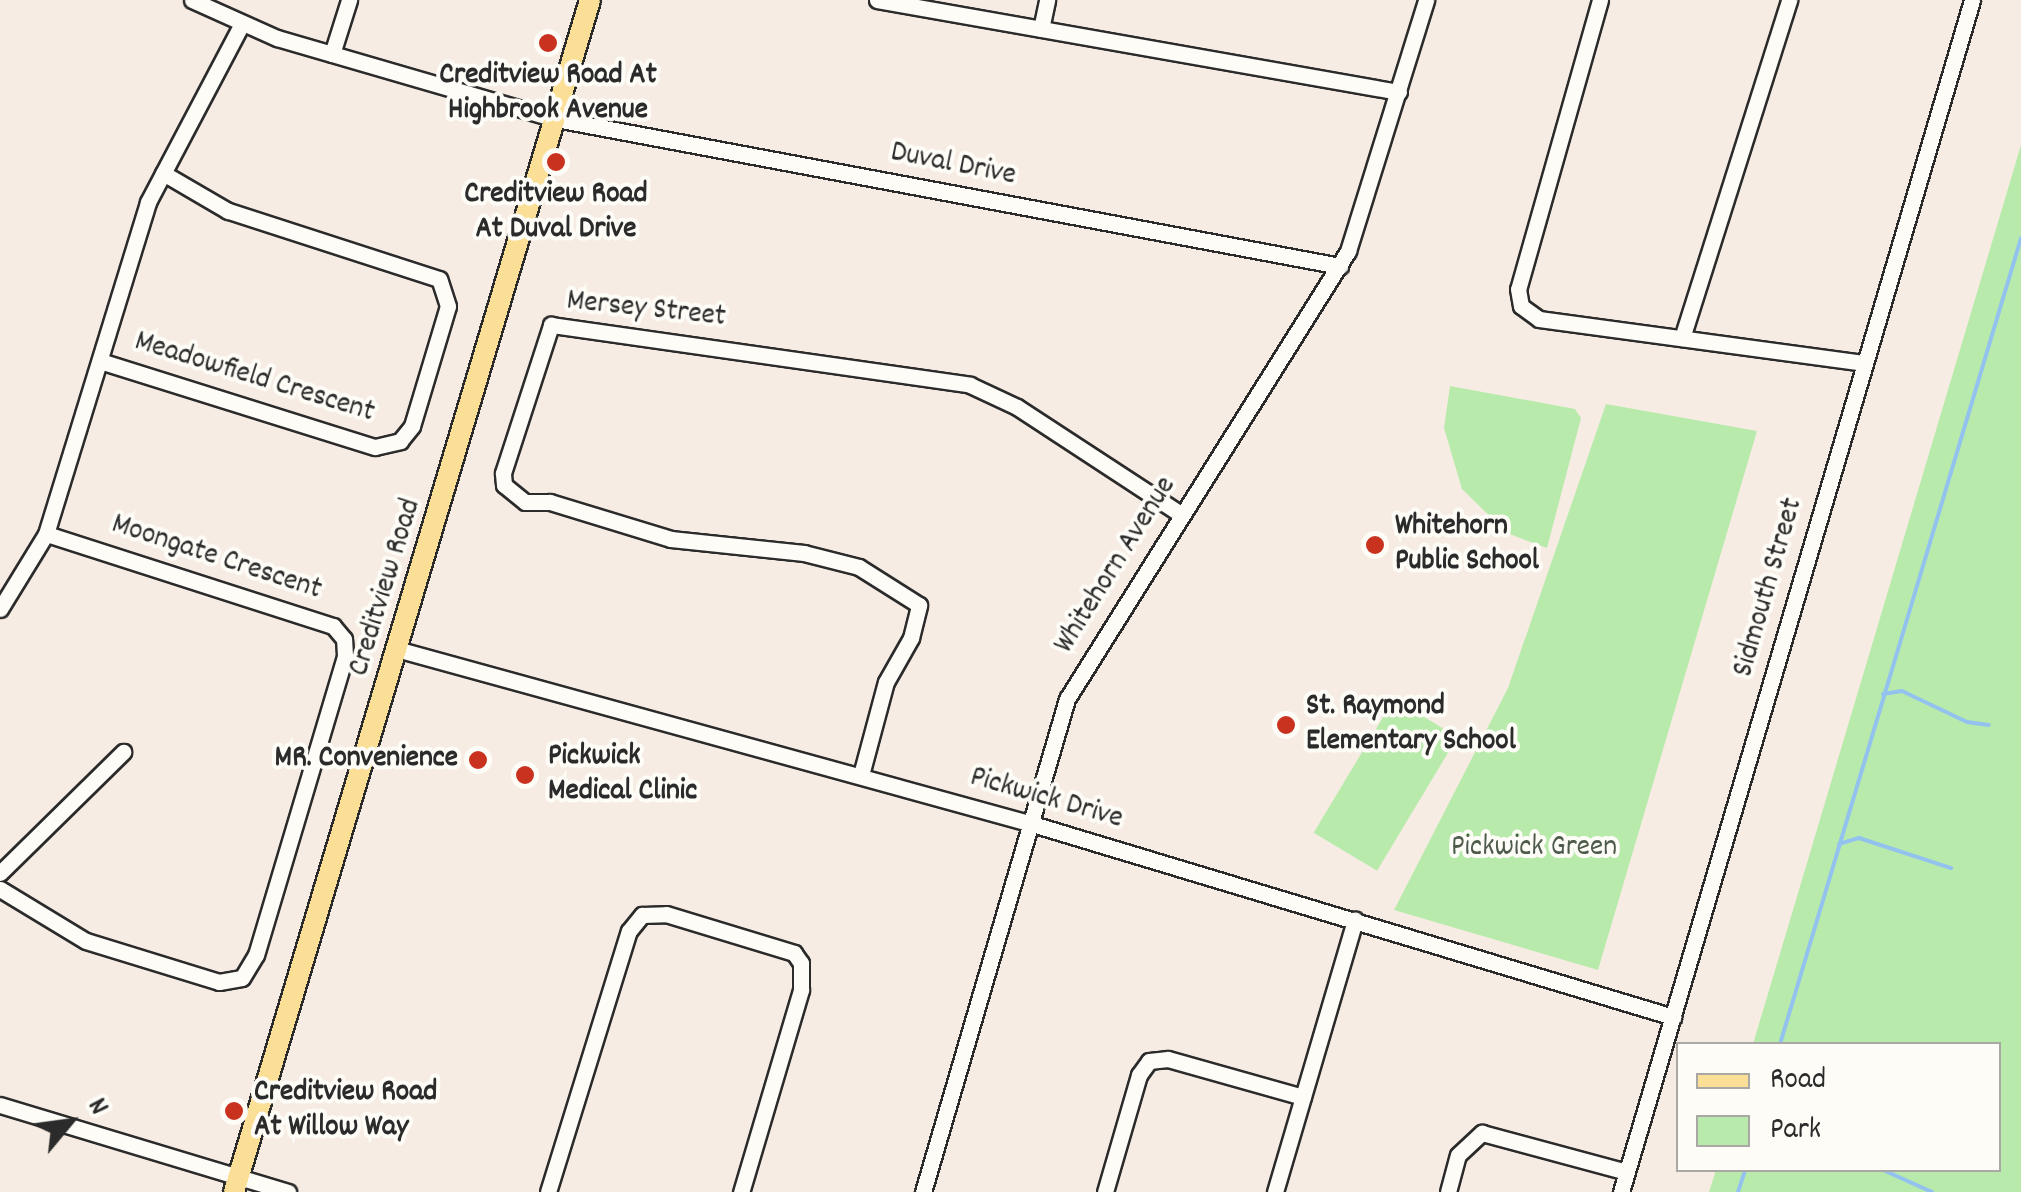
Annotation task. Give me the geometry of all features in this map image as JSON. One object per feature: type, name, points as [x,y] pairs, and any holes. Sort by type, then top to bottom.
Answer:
[{"type":"main road","name":"Creditview Road","points":[[237,1184],[400,650],[590,0]]},
{"type":"street","name":"Duval Drive","points":[[192,0],[242,24],[332,54],[556,118],[1340,266]]},
{"type":"street","points":[[332,54],[348,0]]},
{"type":"street","points":[[877,0],[1398,92]]},
{"type":"street","points":[[1042,29],[1047,0]]},
{"type":"street","name":"Whitehorn Avenue","points":[[924,1192],[1067,699],[1340,266],[1426,0]]},
{"type":"street","points":[[1600,0],[1518,289],[1521,306],[1538,319],[1865,363]]},
{"type":"street","points":[[1682,338],[1789,0]]},
{"type":"street","name":"Sidmouth Street","points":[[1621,1192],[1972,0]]},
{"type":"street","points":[[0,608],[46,534],[100,361],[127,258],[163,173],[242,24]]},
{"type":"street","name":"Meadowfield Crescent","points":[[100,361],[376,446],[400,441],[412,426],[448,306],[439,279],[228,211],[163,173]]},
{"type":"street","name":"Mersey Street","points":[[861,776],[886,682],[911,638],[919,605],[859,567],[804,552],[671,539],[550,502],[525,502],[504,485],[503,473],[551,325],[970,386],[1017,406],[1182,515]]},
{"type":"street","name":"Moongate Crescent","points":[[0,889],[32,914],[98,946],[219,982],[242,978],[256,955],[345,656],[344,639],[333,626],[46,534]]},
{"type":"street","name":"Pickwick Drive","points":[[400,650],[1030,823],[1673,1016]]},
{"type":"street","points":[[0,874],[123,752]]},
{"type":"street","points":[[548,1192],[629,931],[642,915],[666,914],[794,953],[801,964],[802,990],[741,1192]]},
{"type":"street","points":[[1275,1192],[1355,920]]},
{"type":"street","points":[[1105,1192],[1139,1075],[1149,1061],[1168,1059],[1303,1096]]},
{"type":"street","points":[[0,1104],[237,1184],[288,1192]]},
{"type":"street","points":[[1448,1192],[1458,1155],[1482,1133],[1626,1172]]},
{"type":"green space","points":[[2021,145],[2021,1192],[1709,1192],[1715,1172],[2001,1172],[2001,1042],[1754,1042]]},
{"type":"green space","points":[[1450,386],[1575,409],[1581,418],[1547,548],[1507,533],[1462,489],[1444,428]]},
{"type":"green space","name":"Pickwick Green","points":[[1606,404],[1757,431],[1598,970],[1394,910],[1508,688]]},
{"type":"green space","points":[[1394,699],[1457,737],[1377,871],[1314,833]]},
{"type":"waterway","points":[[1781,1042],[2021,238]]},
{"type":"waterway","points":[[1883,694],[1902,691],[1967,722],[1989,725]]},
{"type":"waterway","points":[[1839,844],[1859,838],[1951,868]]},
{"type":"waterway","points":[[1738,1192],[1744,1172]]},
{"type":"waterway","points":[[1887,1172],[1932,1192]]},
{"type":"place","name":"Creditview Road At Highbrook Avenue","points":[[548,43]]},
{"type":"place","name":"Creditview Road At Duval Drive","points":[[556,162]]},
{"type":"place","name":"Whitehorn Public School","points":[[1375,545]]},
{"type":"place","name":"St. Raymond Elementary School","points":[[1286,725]]},
{"type":"place","name":"MR. Convenience","points":[[478,760]]},
{"type":"place","name":"Pickwick Medical Clinic","points":[[525,775]]},
{"type":"place","name":"Creditview Road At Willow Way","points":[[234,1111]]}]
